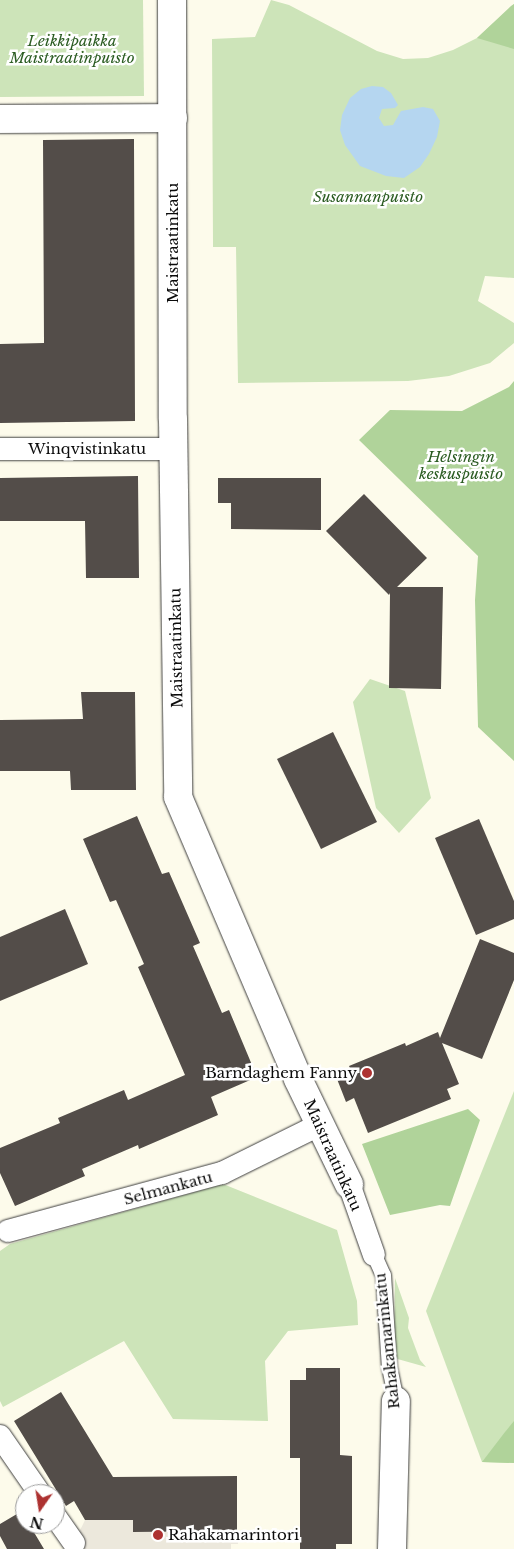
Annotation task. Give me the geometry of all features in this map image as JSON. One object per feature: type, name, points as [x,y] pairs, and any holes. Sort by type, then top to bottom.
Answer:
[{"type":"street","name":"Maistraatinkatu","points":[[172,0],[178,797],[298,1079],[348,1184],[374,1255]]},
{"type":"street","points":[[0,119],[173,118]]},
{"type":"street","name":"Winqvistinkatu","points":[[0,449],[174,449]]},
{"type":"street","name":"Selmankatu","points":[[8,1231],[222,1173],[320,1124]]},
{"type":"street","name":"Rahakamarinkatu","points":[[392,1549],[396,1400]]},
{"type":"street","points":[[0,1436],[33,1484]]},
{"type":"street","points":[[65,1531],[74,1544]]},
{"type":"lane","name":"Rahakamarinkatu","points":[[374,1255],[383,1274],[390,1368],[396,1400]]},
{"type":"green space","name":"Leikkipaikka Maistraatinpuisto","points":[[0,0],[143,0],[144,96],[0,97]]},
{"type":"green space","name":"Susannanpuisto","points":[[271,0],[289,5],[377,51],[403,59],[428,58],[453,50],[477,38],[514,4],[514,278],[485,276],[478,301],[514,323],[514,343],[490,363],[449,376],[408,381],[238,383],[236,247],[213,247],[212,39],[255,37]]},
{"type":"green space","points":[[514,4],[514,49],[477,38],[511,6]]},
{"type":"green space","name":"Helsingin keskuspuisto","points":[[514,381],[514,761],[478,727],[475,600],[478,556],[359,440],[390,410],[462,411],[509,387]]},
{"type":"green space","points":[[370,679],[405,691],[431,798],[399,833],[376,808],[353,702]]},
{"type":"green space","points":[[514,1091],[514,1463],[482,1462],[426,1311]]},
{"type":"green space","points":[[468,1109],[480,1120],[450,1206],[440,1205],[390,1215],[362,1144]]},
{"type":"green space","points":[[223,1184],[337,1230],[357,1301],[358,1325],[288,1331],[265,1361],[268,1421],[173,1419],[124,1341],[3,1407],[0,1401],[0,1251],[10,1244]]},
{"type":"green space","points":[[395,1278],[409,1318],[408,1328],[420,1360],[426,1367],[394,1358]]},
{"type":"green space","points":[[514,1421],[514,1463],[482,1462],[505,1432]]},
{"type":"shaded area","name":"Rahakamarintori","points":[[85,1520],[133,1520],[133,1532],[237,1531],[238,1544],[231,1544],[231,1549],[64,1549],[74,1543]]},
{"type":"water","points":[[372,86],[383,87],[391,93],[398,105],[395,108],[382,109],[379,118],[384,126],[393,125],[401,111],[423,107],[433,109],[440,121],[437,137],[429,154],[420,167],[404,178],[386,176],[360,166],[345,145],[340,130],[342,115],[350,98],[361,89]]},
{"type":"building","points":[[134,139],[135,421],[0,423],[0,344],[44,343],[43,140]]},
{"type":"building","points":[[138,476],[139,578],[86,578],[85,521],[0,521],[0,478]]},
{"type":"building","points":[[218,478],[321,478],[321,530],[231,529],[231,503],[218,503]]},
{"type":"building","points":[[364,494],[427,558],[397,587],[443,587],[441,689],[389,688],[390,593],[389,595],[326,531]]},
{"type":"building","points":[[81,692],[135,692],[136,790],[71,790],[70,771],[0,771],[0,720],[83,719]]},
{"type":"building","points":[[333,732],[377,822],[321,849],[277,759]]},
{"type":"building","points":[[137,816],[162,874],[169,872],[200,943],[193,946],[222,1013],[229,1010],[257,1077],[211,1097],[218,1115],[139,1149],[138,1145],[82,1169],[85,1176],[15,1206],[0,1173],[0,1148],[60,1123],[58,1118],[124,1090],[128,1100],[185,1075],[138,967],[144,964],[116,900],[110,902],[83,839]]},
{"type":"building","points":[[479,819],[514,901],[514,919],[476,935],[435,838]]},
{"type":"building","points":[[65,909],[88,964],[0,1001],[0,937]]},
{"type":"building","points":[[480,939],[514,953],[514,980],[482,1059],[442,1043],[459,1084],[447,1089],[451,1099],[368,1133],[354,1098],[346,1102],[337,1079],[352,1073],[349,1066],[405,1043],[406,1046],[438,1032],[440,1038]]},
{"type":"building","points":[[306,1368],[340,1368],[340,1455],[352,1456],[352,1544],[336,1544],[336,1549],[300,1549],[300,1458],[290,1458],[290,1380],[306,1380]]},
{"type":"building","points":[[61,1392],[113,1477],[237,1476],[237,1531],[133,1532],[133,1520],[85,1520],[74,1501],[66,1506],[65,1484],[53,1484],[14,1421]]},
{"type":"building","points":[[15,1515],[15,1534],[35,1534],[44,1549],[7,1549],[0,1536],[0,1524]]},
{"type":"place","name":"Barndaghem Fanny","points":[[367,1073]]},
{"type":"place","name":"Rahakamarintori","points":[[158,1535]]}]
